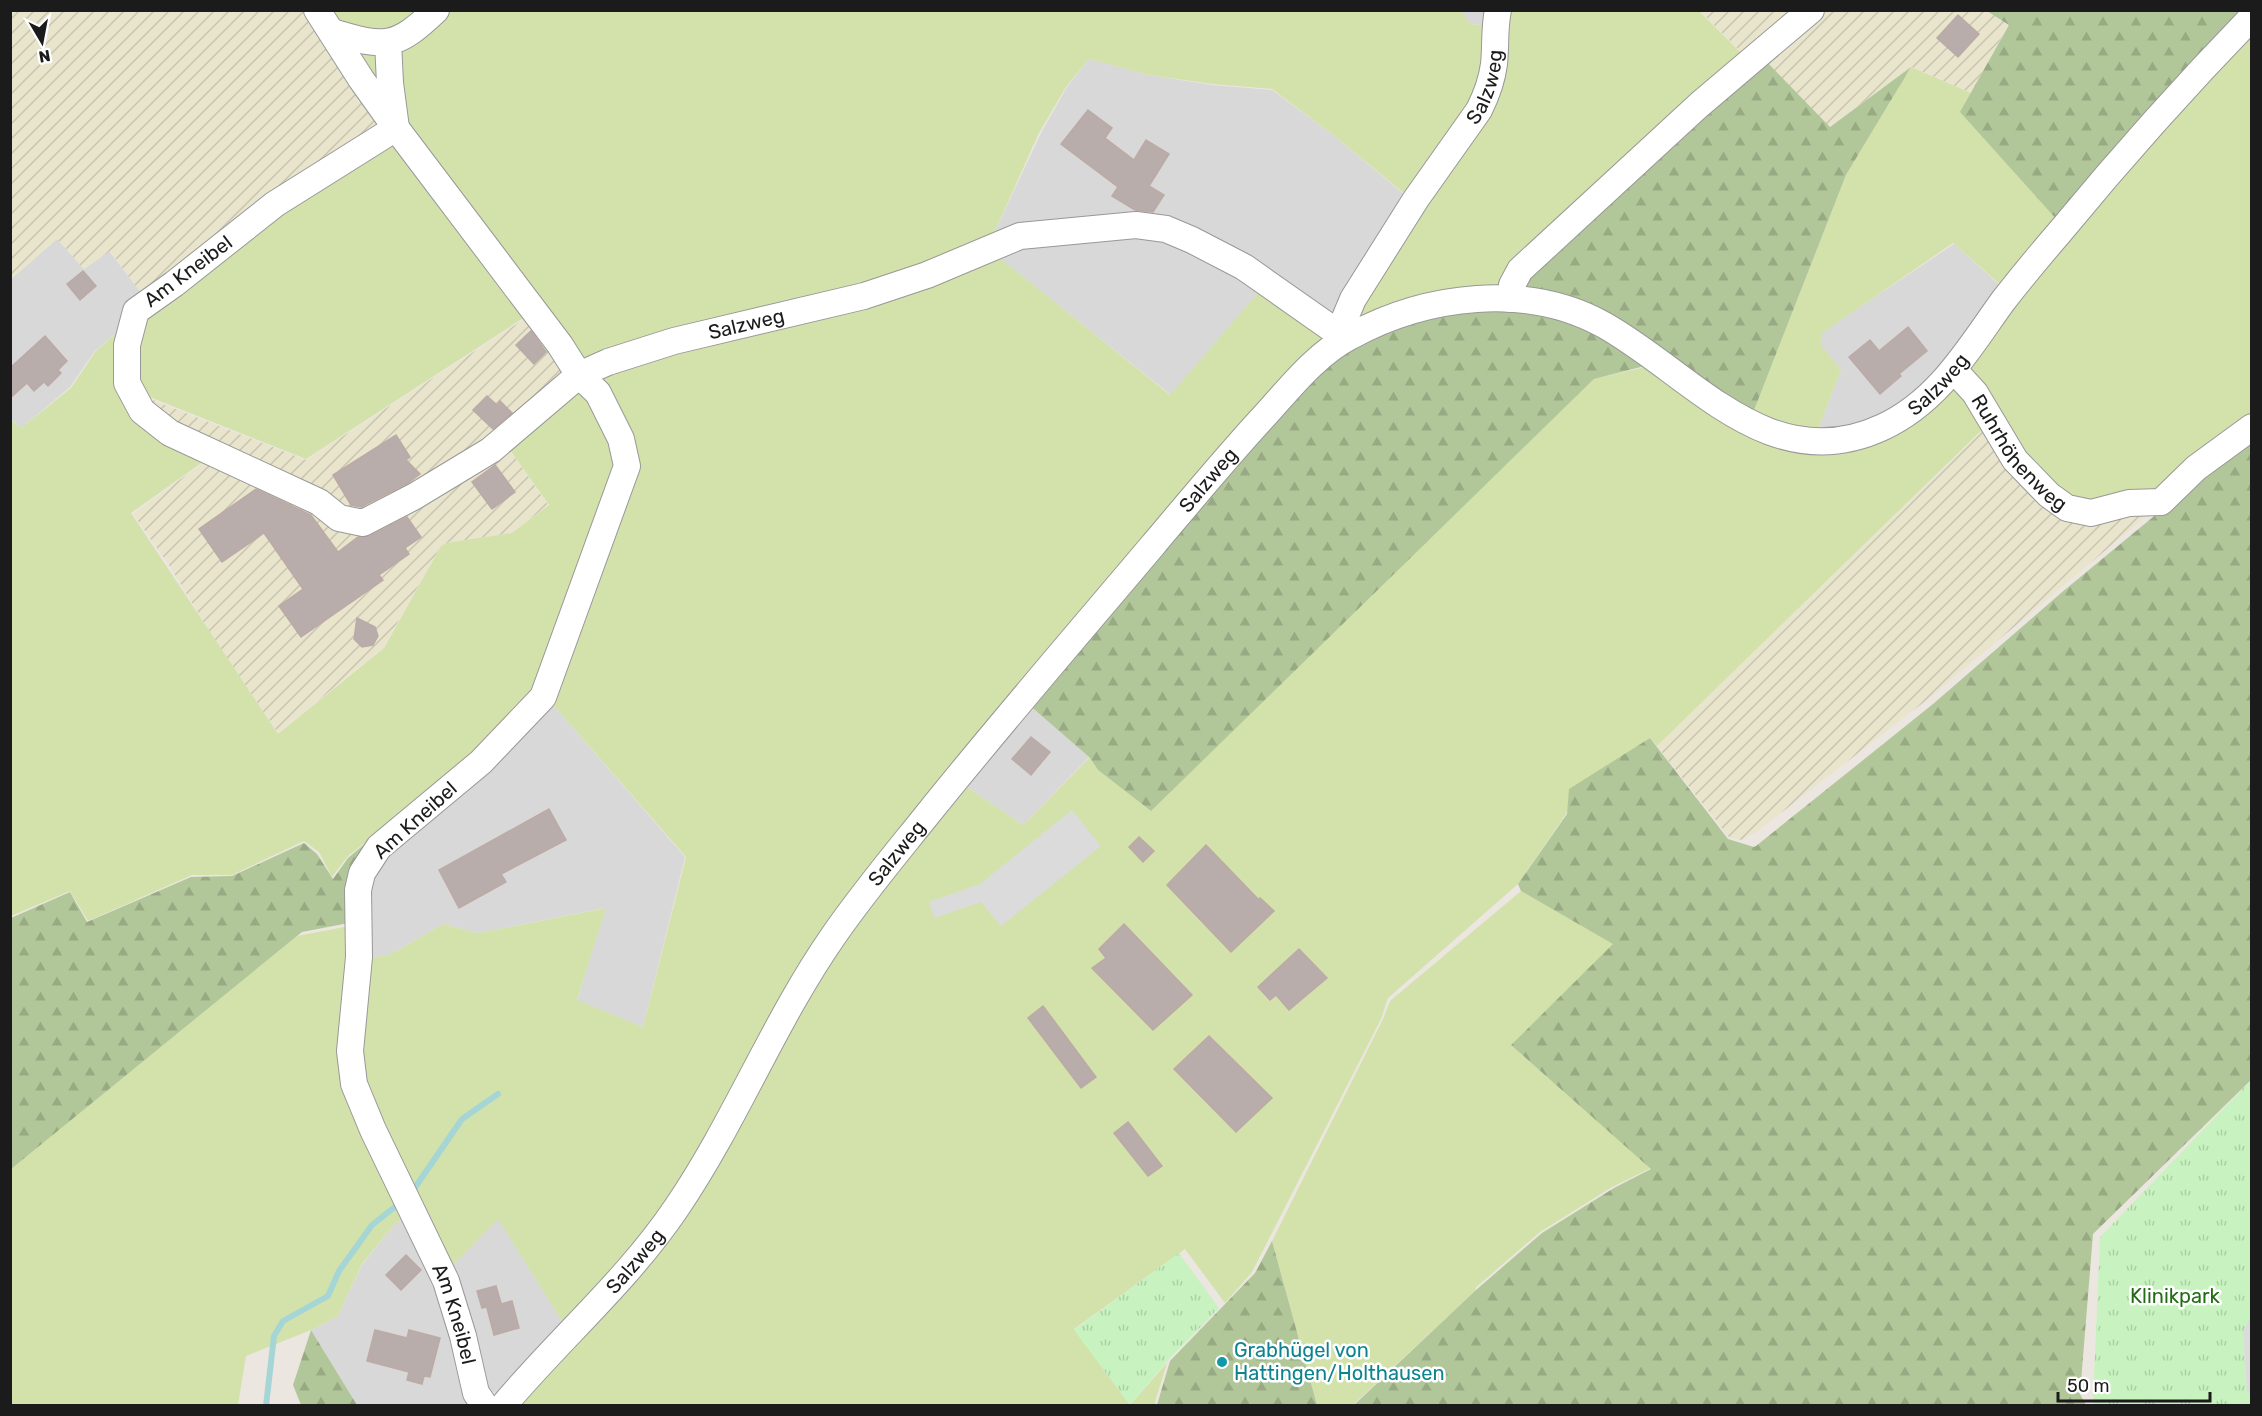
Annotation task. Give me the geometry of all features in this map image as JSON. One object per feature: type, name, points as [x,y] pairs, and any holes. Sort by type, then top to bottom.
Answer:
[{"type":"street","name":"Am Kneibel","points":[[317,10],[361,80],[396,128],[560,345],[579,375],[598,393],[621,439],[627,466],[543,697],[481,762],[379,847],[362,873],[358,890],[359,957],[350,1051],[354,1084],[373,1130],[446,1281],[463,1336],[476,1393],[485,1406]]},
{"type":"street","points":[[332,32],[374,42],[388,42],[406,36],[436,10]]},
{"type":"street","name":"Salzweg","points":[[1345,338],[1345,318],[1353,299],[1416,199],[1479,111],[1486,96],[1494,63],[1495,24],[1498,10]]},
{"type":"street","points":[[1510,299],[1512,285],[1521,270],[1699,105],[1811,10]]},
{"type":"street","name":"Salzweg","points":[[503,1406],[537,1365],[613,1287],[674,1212],[726,1126],[782,1017],[830,940],[859,900],[958,776],[1239,444],[1302,374],[1345,338],[1399,313],[1421,307],[1454,302],[1510,299],[1570,310],[1601,323],[1717,405],[1771,434],[1792,440],[1832,441],[1880,429],[1907,414],[1931,395],[1954,370],[2007,296],[2058,233],[2252,17]]},
{"type":"street","name":"Am Kneibel","points":[[388,42],[390,83],[396,128]]},
{"type":"street","name":"Am Kneibel","points":[[396,128],[275,204],[136,311],[127,345],[127,383],[141,411],[170,433],[319,502],[339,518],[363,523],[415,496],[491,450],[579,375]]},
{"type":"street","name":"Salzweg","points":[[579,375],[608,362],[674,342],[864,296],[927,275],[1020,236],[1136,225],[1166,229],[1244,267],[1345,338]]},
{"type":"street","name":"Ruhrhöhenweg","points":[[1954,370],[1975,393],[2015,459],[2049,495],[2067,508],[2091,513],[2129,503],[2161,502],[2196,468],[2252,427]]},
{"type":"shaded area","points":[[1987,10],[2009,24],[1971,93],[1912,67],[1829,127],[1749,60],[1700,11]]},
{"type":"shaded area","points":[[11,11],[311,11],[391,127],[146,300],[110,251],[84,269],[57,239],[11,279]]},
{"type":"shaded area","points":[[1461,11],[1495,11],[1492,26],[1470,24]]},
{"type":"shaded area","points":[[1089,59],[1149,75],[1212,85],[1272,90],[1332,134],[1411,200],[1336,325],[1269,281],[1171,395],[994,254],[994,233],[1041,133],[1067,87]]},
{"type":"shaded area","points":[[57,239],[84,269],[109,251],[146,299],[126,325],[94,352],[70,387],[21,428],[11,419],[10,280]]},
{"type":"shaded area","points":[[1954,244],[2003,288],[1948,369],[1904,408],[1816,435],[1841,370],[1820,346],[1821,333]]},
{"type":"shaded area","points":[[529,316],[565,375],[508,447],[548,505],[512,533],[446,543],[441,546],[383,648],[278,733],[216,642],[169,565],[133,514],[208,459],[145,397],[306,460]]},
{"type":"shaded area","points":[[1988,425],[2156,508],[1928,699],[1755,833],[1742,840],[1729,837],[1657,746]]},
{"type":"shaded area","points":[[1028,704],[1089,757],[1023,825],[961,783]]},
{"type":"shaded area","points":[[553,705],[685,857],[643,1027],[577,1001],[605,908],[478,933],[443,924],[393,953],[363,961],[364,876],[487,769]]},
{"type":"shaded area","points":[[1072,810],[1101,846],[1001,926],[981,902],[934,918],[929,902],[980,884]]},
{"type":"shaded area","points":[[410,1212],[481,1405],[357,1405],[311,1330],[338,1316],[362,1265],[394,1225]]},
{"type":"shaded area","points":[[498,1218],[565,1326],[507,1390],[496,1393],[486,1389],[446,1272]]},
{"type":"shaded area","points":[[2251,1316],[2251,1393],[2247,1393],[2243,1332]]},
{"type":"green space","points":[[441,10],[1461,10],[1470,24],[1492,26],[1489,78],[1411,199],[1332,134],[1272,89],[1212,84],[1149,75],[1089,59],[1066,87],[1039,133],[994,233],[995,254],[1170,395],[1263,287],[1325,337],[1175,503],[954,770],[666,1207],[565,1326],[498,1219],[446,1272],[361,1097],[363,961],[393,953],[443,924],[478,933],[606,908],[577,1000],[643,1027],[686,857],[553,705],[553,691],[633,466],[411,140],[390,51]]},
{"type":"green space","points":[[319,11],[433,11],[414,28],[352,35]]},
{"type":"green space","points":[[1502,11],[1699,11],[1749,61],[1492,295],[1351,325],[1481,112]]},
{"type":"green space","points":[[1987,11],[2251,11],[2058,221],[1960,112],[2009,25]]},
{"type":"green space","points":[[2251,34],[2251,423],[2168,493],[2091,508],[2047,487],[1964,368],[2061,238]]},
{"type":"green space","points":[[338,38],[384,49],[388,101]]},
{"type":"green space","points":[[1761,56],[1830,127],[1911,67],[1846,175],[1751,418],[1664,361],[1594,379],[1151,811],[1098,770],[1089,757],[1028,704],[1346,337],[1465,308],[1521,273]]},
{"type":"green space","points":[[1911,67],[1971,93],[2059,221],[2003,287],[1953,243],[1822,333],[1821,345],[1841,370],[1816,435],[1751,418],[1846,175]]},
{"type":"green space","points":[[397,137],[528,315],[306,459],[137,392],[133,328],[278,207]]},
{"type":"green space","points":[[126,325],[122,390],[207,459],[131,513],[278,734],[384,648],[441,546],[446,543],[512,533],[549,505],[508,447],[574,393],[580,392],[598,409],[619,469],[534,697],[478,755],[348,856],[332,877],[319,852],[304,841],[232,875],[192,875],[88,921],[70,891],[11,916],[10,419],[21,428],[71,388],[95,352]]},
{"type":"green space","points":[[1645,367],[1721,422],[1768,441],[1810,449],[1958,381],[1987,425],[1657,746],[1650,738],[1575,792],[1566,814],[1518,884],[1388,998],[1381,1019],[1252,1272],[1225,1303],[1185,1249],[1074,1329],[1130,1405],[1167,1363],[1156,1405],[517,1406],[640,1266],[837,940],[961,783],[1023,825],[1089,758],[1098,770],[1150,810],[1594,379]]},
{"type":"green space","points":[[2251,436],[2251,1080],[2093,1234],[2080,1394],[2086,1405],[1353,1406],[1476,1290],[1542,1233],[1614,1188],[1651,1169],[1511,1045],[1613,944],[1521,891],[1518,884],[1567,814],[1569,789],[1650,738],[1728,839],[1756,846],[1933,704],[2061,593]]},
{"type":"green space","points":[[397,817],[354,922],[302,932],[11,1169],[11,918],[70,892],[87,922],[191,877],[232,876],[304,843],[317,854],[333,879],[348,858]]},
{"type":"green space","points":[[1521,891],[1614,944],[1511,1045],[1651,1168],[1612,1187],[1540,1232],[1475,1288],[1476,1290],[1353,1405],[1317,1405],[1272,1241],[1390,1001]]},
{"type":"green space","points":[[355,925],[347,1031],[410,1212],[394,1225],[362,1264],[338,1316],[311,1330],[246,1356],[238,1405],[11,1405],[10,1169],[297,936]]},
{"type":"green space","name":"Klinikpark","points":[[2251,1080],[2252,1316],[2243,1332],[2247,1393],[2251,1393],[2251,1405],[2095,1406],[2093,1401],[2100,1237]]},
{"type":"green space","points":[[1272,1241],[1317,1405],[1157,1405],[1170,1361],[1255,1273]]},
{"type":"green space","points":[[1179,1253],[1219,1308],[1169,1359],[1130,1405],[1074,1330]]},
{"type":"green space","points":[[311,1330],[357,1405],[301,1405],[293,1385]]},
{"type":"building","points":[[1958,15],[1979,34],[1958,57],[1937,38]]},
{"type":"building","points":[[1088,110],[1112,128],[1105,138],[1134,160],[1146,140],[1169,154],[1149,186],[1164,195],[1153,212],[1135,210],[1112,196],[1118,187],[1061,144]]},
{"type":"building","points":[[83,271],[96,286],[80,300],[67,284]]},
{"type":"building","points":[[1908,327],[1927,351],[1899,374],[1901,376],[1880,394],[1849,357],[1870,340],[1879,351]]},
{"type":"building","points":[[531,331],[546,352],[534,364],[516,345]]},
{"type":"building","points":[[45,336],[67,361],[58,370],[61,373],[48,386],[44,382],[34,391],[27,383],[10,398],[10,368]]},
{"type":"building","points":[[487,396],[497,405],[500,401],[512,413],[493,429],[473,410]]},
{"type":"building","points":[[396,435],[410,457],[406,460],[420,474],[408,483],[361,507],[351,505],[333,475]]},
{"type":"building","points":[[495,465],[515,492],[492,509],[472,482]]},
{"type":"building","points":[[256,489],[311,515],[338,552],[358,537],[370,536],[407,517],[421,537],[405,548],[409,554],[379,575],[383,580],[301,637],[279,606],[303,589],[264,533],[222,562],[199,529]]},
{"type":"building","points":[[357,618],[375,627],[378,636],[373,645],[362,647],[354,639]]},
{"type":"building","points":[[1031,737],[1050,752],[1031,775],[1012,759]]},
{"type":"building","points":[[549,809],[566,840],[501,874],[506,882],[459,908],[439,870]]},
{"type":"building","points":[[1139,837],[1154,851],[1143,862],[1129,847]]},
{"type":"building","points":[[1206,845],[1259,900],[1260,898],[1274,911],[1231,952],[1167,885]]},
{"type":"building","points":[[1124,924],[1192,995],[1153,1030],[1092,968],[1106,958],[1099,949]]},
{"type":"building","points":[[1299,949],[1327,978],[1289,1010],[1276,995],[1270,1000],[1258,987]]},
{"type":"building","points":[[1043,1006],[1096,1077],[1081,1088],[1028,1018]]},
{"type":"building","points":[[1209,1036],[1272,1098],[1236,1132],[1174,1069]]},
{"type":"building","points":[[1128,1122],[1162,1166],[1148,1176],[1114,1133]]},
{"type":"building","points":[[406,1255],[421,1270],[401,1290],[386,1275]]},
{"type":"building","points":[[496,1286],[501,1303],[482,1308],[477,1291]]},
{"type":"building","points":[[512,1301],[519,1328],[494,1335],[487,1308]]},
{"type":"building","points":[[375,1330],[407,1338],[409,1330],[440,1338],[430,1377],[424,1376],[422,1384],[407,1380],[409,1372],[367,1361]]},
{"type":"waterway","points":[[414,1189],[462,1119],[498,1094]]},
{"type":"waterway","points":[[266,1406],[274,1336],[283,1321],[328,1296],[339,1271],[372,1225],[396,1206]]},
{"type":"place","name":"Grabhügel von Hattingen/Holthausen","points":[[1222,1362]]}]
